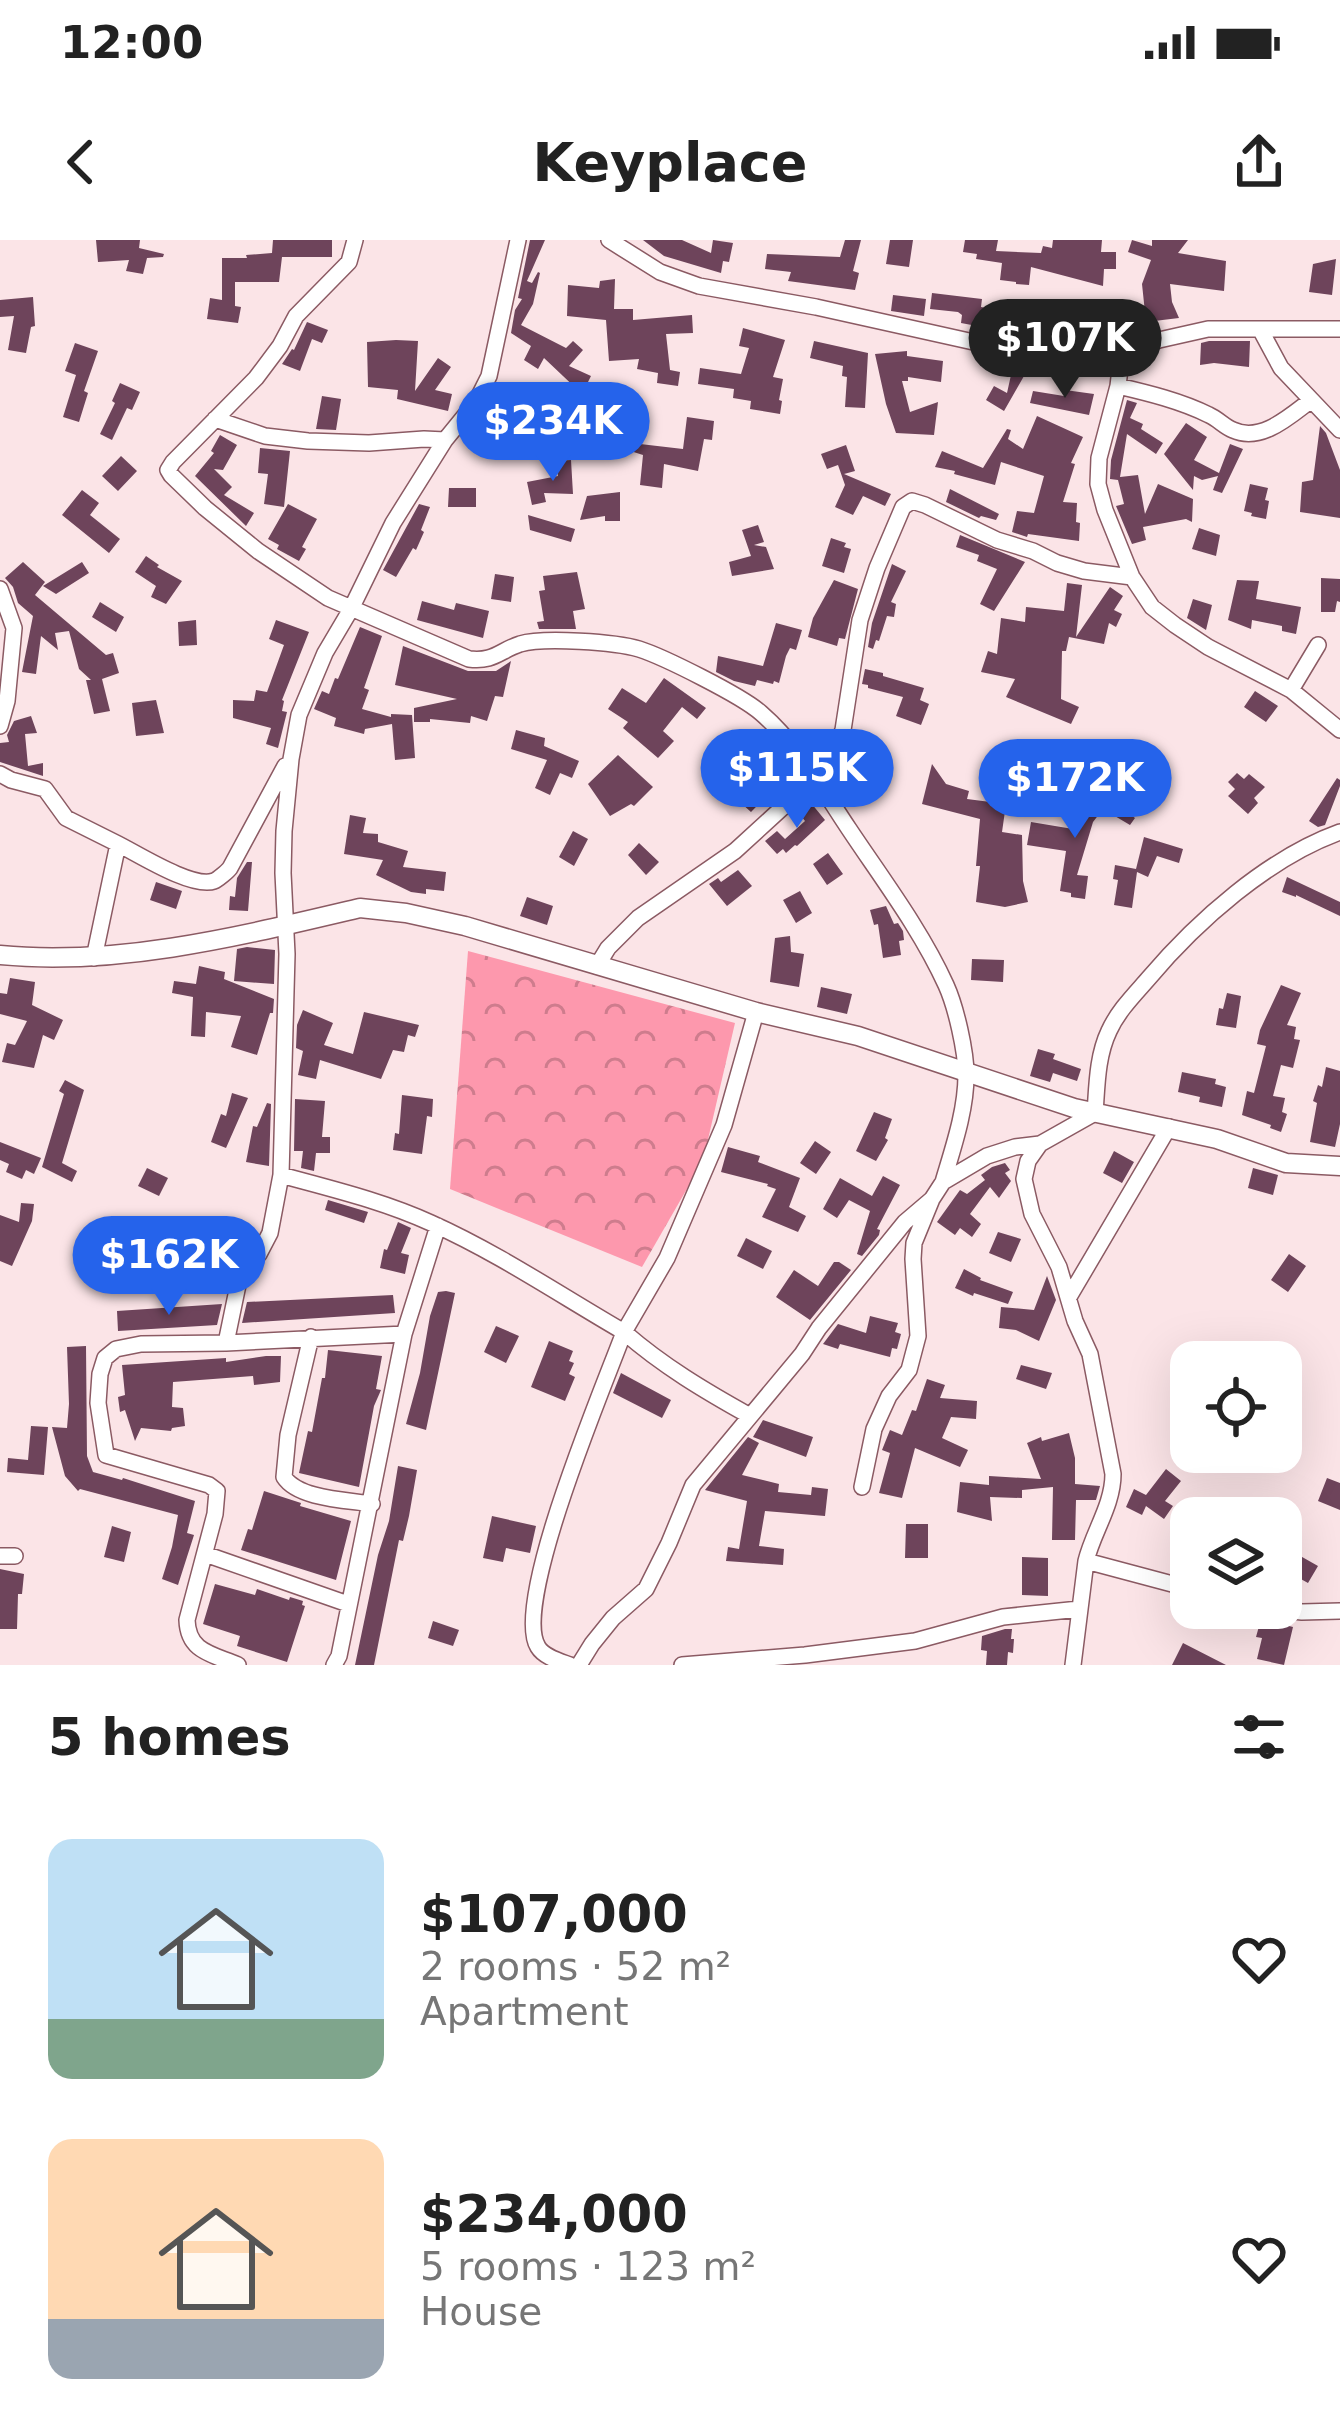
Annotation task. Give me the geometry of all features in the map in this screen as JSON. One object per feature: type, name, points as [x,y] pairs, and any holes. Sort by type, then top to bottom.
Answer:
[{"type":"street","points":[[355,240],[349,262],[296,316],[256,378],[188,443],[173,462],[171,475],[258,551],[328,598],[469,659],[495,657],[523,643],[617,644],[644,650],[758,710],[820,782],[909,918],[948,988],[966,1074],[958,1128],[943,1182],[914,1243],[918,1336],[909,1370],[874,1430],[862,1487]]},
{"type":"street","points":[[226,1343],[238,1285],[270,1233],[281,1174],[284,831],[299,715],[325,653],[393,523],[489,376],[518,240]]},
{"type":"street","points":[[609,240],[660,272],[699,286],[1005,349],[1057,354],[1122,351],[1194,332],[1340,329]]},
{"type":"street","points":[[1259,329],[1281,368],[1340,430]]},
{"type":"street","points":[[1122,351],[1099,458],[1098,484],[1132,577],[1152,608],[1175,625],[1291,690],[1340,730]]},
{"type":"street","points":[[1118,386],[1210,415],[1240,433],[1277,425],[1310,401]]},
{"type":"street","points":[[215,419],[265,436],[308,441],[445,440]]},
{"type":"street","points":[[597,966],[638,918],[735,851],[782,808],[820,782],[843,730],[852,658],[871,585],[903,507],[912,501],[1057,563],[1132,577]]},
{"type":"street","points":[[0,590],[10,613],[14,646],[0,725]]},
{"type":"street","points":[[1291,690],[1318,645]]},
{"type":"street","points":[[0,774],[45,789],[66,818],[86,830],[201,882],[216,880],[230,868],[291,759]]},
{"type":"street","points":[[1095,1113],[1102,1049],[1111,1028],[1159,966],[1230,897],[1340,832]]},
{"type":"street","points":[[94,958],[118,844]]},
{"type":"street","points":[[0,955],[94,958],[360,908],[383,910],[465,926],[756,1012],[858,1036],[1095,1113],[1216,1139],[1286,1162],[1340,1166]]},
{"type":"street","points":[[756,1012],[724,1125],[667,1258],[624,1332],[557,1512],[533,1610],[538,1649],[574,1665],[646,1589],[693,1486],[905,1222],[932,1199]]},
{"type":"street","points":[[943,1182],[987,1156],[1040,1144],[1095,1113]]},
{"type":"street","points":[[1069,1297],[1169,1127]]},
{"type":"street","points":[[1040,1144],[1028,1161],[1026,1197],[1059,1267],[1095,1377],[1113,1474],[1113,1488],[1086,1562],[1073,1665]]},
{"type":"street","points":[[281,1174],[389,1205],[497,1256],[624,1332],[683,1379],[750,1416]]},
{"type":"street","points":[[334,1665],[372,1504],[404,1334],[438,1226]]},
{"type":"street","points":[[238,1665],[196,1647],[188,1636],[217,1491],[106,1455],[98,1403],[105,1358],[125,1346],[404,1334]]},
{"type":"street","points":[[311,1337],[288,1436],[284,1478],[290,1487],[304,1492],[372,1504]]},
{"type":"street","points":[[205,1554],[348,1604]]},
{"type":"street","points":[[1086,1562],[1170,1584]]},
{"type":"street","points":[[682,1665],[915,1641],[1003,1617],[1079,1609]]},
{"type":"street","points":[[1302,1612],[1340,1611]]},
{"type":"green space","points":[[468,951],[735,1023],[703,1161],[642,1267],[450,1189]]},
{"type":"building","points":[[96,240],[140,240],[139,248],[164,254],[147,258],[143,274],[126,271],[129,260],[98,262]]},
{"type":"building","points":[[273,240],[332,240],[332,257],[282,257],[279,282],[235,282],[235,306],[241,307],[238,323],[207,319],[210,298],[222,300],[222,258],[272,253]]},
{"type":"building","points":[[530,240],[545,240],[527,281],[532,283],[540,273],[533,304],[521,325],[566,348],[573,341],[583,350],[569,366],[591,376],[582,394],[544,358],[538,369],[524,360],[531,346],[511,333],[522,299],[518,298]]},
{"type":"building","points":[[643,240],[682,240],[711,253],[713,240],[733,243],[721,273],[664,256]]},
{"type":"building","points":[[845,240],[861,240],[853,271],[859,273],[855,290],[788,281],[791,272],[765,269],[767,254],[840,257]]},
{"type":"building","points":[[890,240],[913,240],[909,267],[886,264]]},
{"type":"building","points":[[965,240],[998,240],[996,251],[1041,253],[1043,246],[1052,248],[1053,240],[1102,240],[1101,252],[1116,252],[1116,269],[1104,269],[1103,286],[1031,267],[1029,285],[1016,284],[1000,280],[1002,263],[963,252]]},
{"type":"building","points":[[1132,240],[1152,246],[1152,240],[1188,240],[1178,253],[1226,261],[1224,291],[1170,284],[1179,318],[1146,322],[1142,284],[1151,260],[1128,252]]},
{"type":"building","points":[[1336,259],[1332,295],[1309,292],[1313,264]]},
{"type":"building","points":[[615,279],[614,309],[633,309],[633,320],[692,315],[693,333],[666,334],[670,370],[680,372],[678,386],[657,383],[658,373],[637,369],[639,359],[609,361],[606,320],[567,316],[568,285],[599,288],[600,281]]},
{"type":"building","points":[[932,293],[982,299],[981,307],[1014,313],[1012,326],[979,319],[977,326],[961,323],[958,312],[930,309]]},
{"type":"building","points":[[893,295],[926,299],[924,316],[891,311]]},
{"type":"building","points":[[33,297],[35,326],[26,353],[8,350],[14,316],[0,317],[0,300]]},
{"type":"building","points":[[307,322],[328,330],[322,343],[312,339],[300,371],[282,364]]},
{"type":"building","points":[[743,328],[785,340],[773,377],[783,379],[780,414],[750,409],[751,401],[733,398],[734,389],[698,384],[700,368],[741,374],[749,348],[739,346]]},
{"type":"building","points":[[418,341],[415,391],[438,358],[451,367],[435,390],[452,394],[448,411],[397,399],[398,390],[368,387],[367,342]]},
{"type":"building","points":[[814,341],[868,353],[865,408],[845,407],[843,366],[810,358]]},
{"type":"building","points":[[1250,341],[1249,367],[1200,365],[1201,343]]},
{"type":"building","points":[[75,343],[98,351],[79,422],[63,417],[76,375],[65,371]]},
{"type":"building","points":[[907,351],[907,356],[943,361],[941,382],[908,377],[902,381],[910,412],[938,402],[934,435],[896,433],[886,404],[875,354]]},
{"type":"building","points":[[1013,366],[1028,369],[1004,411],[986,400],[994,386],[1007,393]]},
{"type":"building","points":[[120,383],[140,392],[112,440],[100,434]]},
{"type":"building","points":[[1065,390],[1094,394],[1089,415],[1030,403],[1033,391],[1064,396]]},
{"type":"building","points":[[322,396],[341,399],[336,430],[316,429]]},
{"type":"building","points":[[574,399],[635,427],[634,441],[591,422],[587,436],[564,429]]},
{"type":"building","points":[[1127,400],[1137,403],[1130,418],[1163,443],[1156,454],[1127,434],[1120,477],[1138,475],[1145,514],[1158,484],[1193,499],[1192,522],[1143,527],[1146,540],[1132,544],[1116,506],[1124,504],[1118,480],[1110,479]]},
{"type":"building","points":[[1037,416],[1083,437],[1071,463],[1075,464],[1063,502],[1077,503],[1079,541],[1012,532],[1017,511],[1034,513],[1044,476],[1001,462],[995,485],[935,467],[942,451],[983,468],[1007,429],[1011,430],[1008,439],[1023,449]]},
{"type":"building","points":[[687,417],[714,421],[712,440],[704,439],[698,471],[664,464],[662,488],[640,485],[643,455],[621,448],[623,442],[683,449]]},
{"type":"building","points":[[1186,423],[1207,437],[1194,460],[1219,473],[1230,444],[1243,449],[1222,493],[1213,490],[1218,476],[1202,480],[1194,476],[1193,490],[1164,454]]},
{"type":"building","points":[[1320,426],[1340,470],[1340,518],[1300,512],[1302,482],[1313,480]]},
{"type":"building","points":[[220,435],[237,445],[223,470],[214,469],[232,487],[224,495],[254,513],[246,526],[195,476],[214,453]]},
{"type":"building","points":[[846,445],[855,471],[844,474],[891,494],[885,506],[863,496],[853,515],[835,507],[845,485],[838,465],[827,469],[821,454]]},
{"type":"building","points":[[260,448],[290,451],[284,507],[264,504],[268,474],[258,473]]},
{"type":"building","points":[[121,456],[137,471],[118,491],[102,476]]},
{"type":"building","points":[[571,460],[573,494],[544,493],[546,502],[532,505],[527,482],[558,476],[557,461]]},
{"type":"building","points":[[1250,484],[1268,488],[1266,519],[1244,511]]},
{"type":"building","points":[[449,488],[476,488],[476,507],[448,507]]},
{"type":"building","points":[[950,489],[999,514],[996,520],[979,518],[946,502]]},
{"type":"building","points":[[82,490],[99,503],[90,515],[120,539],[109,553],[62,515]]},
{"type":"building","points":[[620,492],[620,521],[605,521],[605,516],[580,520],[587,496]]},
{"type":"building","points":[[288,504],[317,519],[299,561],[268,539]]},
{"type":"building","points":[[419,504],[430,507],[424,532],[396,577],[383,570]]},
{"type":"building","points":[[528,515],[575,529],[571,542],[530,530]]},
{"type":"building","points":[[758,525],[764,542],[754,545],[766,547],[774,569],[732,576],[729,562],[751,556],[742,530]]},
{"type":"building","points":[[1199,528],[1220,535],[1216,556],[1192,549]]},
{"type":"building","points":[[960,535],[1025,562],[994,611],[980,604],[997,569],[977,561],[979,555],[956,547]]},
{"type":"building","points":[[831,538],[851,549],[844,573],[822,566]]},
{"type":"building","points":[[146,556],[182,581],[166,604],[151,597],[156,586],[135,572]]},
{"type":"building","points":[[23,562],[45,582],[35,595],[106,655],[113,653],[119,673],[102,679],[110,711],[94,714],[86,680],[91,680],[79,669],[69,631],[55,633],[58,650],[41,636],[36,674],[22,672],[33,616],[18,603],[5,578]]},
{"type":"building","points":[[82,562],[89,573],[56,594],[43,586]]},
{"type":"building","points":[[892,564],[906,571],[891,602],[896,604],[894,617],[887,616],[873,649],[868,647],[872,623]]},
{"type":"building","points":[[577,572],[585,609],[573,611],[576,629],[539,629],[537,622],[544,621],[539,591],[545,590],[543,576]]},
{"type":"building","points":[[495,574],[514,577],[511,602],[491,599]]},
{"type":"building","points":[[1321,578],[1340,579],[1335,612],[1321,612]]},
{"type":"building","points":[[834,580],[858,589],[845,639],[839,638],[837,646],[808,637]]},
{"type":"building","points":[[1237,580],[1259,581],[1256,599],[1301,607],[1296,634],[1282,631],[1282,626],[1252,620],[1251,629],[1228,620]]},
{"type":"building","points":[[1067,583],[1082,585],[1076,637],[1110,587],[1123,596],[1114,610],[1122,614],[1116,627],[1109,623],[1104,644],[1069,637],[1062,651],[1061,699],[1079,707],[1071,724],[1006,697],[1015,679],[981,672],[988,651],[997,654],[1001,618],[1025,622],[1026,607],[1064,611]]},
{"type":"building","points":[[1193,599],[1212,605],[1206,630],[1187,618]]},
{"type":"building","points":[[422,601],[454,610],[456,603],[489,611],[483,638],[417,620]]},
{"type":"building","points":[[100,602],[124,617],[116,632],[92,617]]},
{"type":"building","points":[[196,620],[197,645],[179,646],[178,622]]},
{"type":"building","points":[[276,620],[309,632],[282,700],[282,711],[287,712],[278,748],[266,744],[271,728],[233,718],[233,700],[254,701],[256,690],[267,692],[284,645],[269,639]]},
{"type":"building","points":[[776,623],[802,630],[796,650],[790,648],[786,656],[779,683],[757,680],[755,686],[716,672],[718,656],[763,666]]},
{"type":"building","points":[[360,627],[382,636],[364,688],[369,690],[362,709],[391,717],[412,715],[415,758],[395,760],[392,724],[365,729],[364,734],[334,726],[336,718],[314,709],[322,691],[329,694],[338,679]]},
{"type":"building","points":[[403,646],[468,671],[496,671],[511,661],[503,697],[495,696],[487,721],[471,716],[470,723],[414,722],[414,708],[457,699],[395,685]]},
{"type":"building","points":[[865,669],[924,688],[920,700],[929,704],[921,725],[896,716],[903,697],[862,684]]},
{"type":"building","points":[[664,678],[706,708],[697,719],[682,707],[663,731],[674,741],[658,758],[623,728],[628,722],[608,709],[622,688],[646,703]]},
{"type":"building","points":[[1255,691],[1278,706],[1266,722],[1244,707]]},
{"type":"building","points":[[156,700],[164,733],[136,736],[132,703]]},
{"type":"building","points":[[31,716],[37,733],[25,734],[28,766],[43,763],[43,776],[0,762],[0,743],[9,742],[14,721]]},
{"type":"building","points":[[516,730],[545,738],[544,746],[579,761],[572,778],[560,773],[550,795],[535,788],[547,760],[511,749]]},
{"type":"building","points":[[618,755],[653,787],[634,806],[610,816],[588,784]]},
{"type":"building","points":[[789,762],[794,768],[751,812],[741,803],[772,772]]},
{"type":"building","points":[[932,764],[946,784],[969,791],[967,799],[1006,804],[1002,832],[1022,835],[1028,902],[1005,907],[976,902],[980,819],[922,804]]},
{"type":"building","points":[[1237,773],[1244,779],[1249,774],[1265,787],[1248,814],[1228,796],[1235,789],[1228,782]]},
{"type":"building","points":[[1337,778],[1340,786],[1325,825],[1318,827],[1309,821]]},
{"type":"building","points":[[1099,791],[1135,818],[1130,825],[1103,809],[1093,822],[1077,875],[1088,876],[1085,899],[1071,897],[1060,891],[1066,851],[1027,845],[1031,822],[1073,829],[1076,817]]},
{"type":"building","points":[[811,803],[825,820],[797,846],[777,854],[765,841],[777,831],[785,839],[805,821],[798,812]]},
{"type":"building","points":[[350,815],[366,818],[363,833],[378,834],[378,842],[408,851],[403,867],[446,872],[444,891],[411,892],[376,875],[383,860],[344,854]]},
{"type":"building","points":[[573,831],[588,839],[574,866],[559,857]]},
{"type":"building","points":[[1144,837],[1183,849],[1179,863],[1157,856],[1148,877],[1137,872],[1132,908],[1114,905],[1115,865],[1136,869]]},
{"type":"building","points":[[639,843],[659,862],[646,875],[628,855]]},
{"type":"building","points":[[828,853],[843,874],[827,885],[813,864]]},
{"type":"building","points":[[247,862],[252,862],[248,911],[229,910],[230,896],[235,897],[237,878]]},
{"type":"building","points":[[738,870],[752,886],[727,906],[709,884]]},
{"type":"building","points":[[1287,877],[1340,902],[1340,916],[1282,892]]},
{"type":"building","points":[[156,882],[182,891],[176,909],[150,900]]},
{"type":"building","points":[[800,891],[812,913],[796,923],[783,900]]},
{"type":"building","points":[[527,897],[553,906],[547,925],[520,916]]},
{"type":"building","points":[[886,906],[904,940],[899,941],[901,955],[883,958],[878,924],[874,925],[870,910]]},
{"type":"building","points":[[790,936],[791,952],[804,954],[799,987],[770,982],[775,938]]},
{"type":"building","points":[[237,949],[275,950],[274,984],[234,981]]},
{"type":"building","points":[[972,959],[1004,960],[1003,982],[971,980]]},
{"type":"building","points":[[199,966],[225,972],[224,979],[274,999],[257,1055],[231,1047],[241,1016],[206,1012],[205,1037],[191,1036],[193,997],[172,993],[174,981],[196,984]]},
{"type":"building","points":[[10,978],[35,982],[32,1005],[63,1020],[54,1040],[43,1035],[34,1068],[2,1062],[7,1043],[15,1045],[27,1021],[0,1014],[0,993],[7,994]]},
{"type":"building","points":[[1281,985],[1301,993],[1287,1025],[1296,1027],[1294,1039],[1300,1040],[1293,1068],[1281,1065],[1273,1096],[1285,1098],[1282,1112],[1287,1114],[1281,1132],[1242,1115],[1247,1091],[1254,1093],[1266,1046],[1257,1044],[1260,1030]]},
{"type":"building","points":[[821,987],[852,994],[847,1014],[817,1007]]},
{"type":"building","points":[[1227,993],[1241,996],[1236,1028],[1216,1025]]},
{"type":"building","points":[[303,1010],[333,1023],[324,1045],[353,1054],[364,1012],[419,1025],[415,1037],[408,1035],[404,1052],[393,1050],[381,1079],[320,1060],[316,1079],[298,1075],[303,1051],[296,1048],[297,1025]]},
{"type":"building","points":[[1038,1049],[1081,1069],[1077,1081],[1053,1073],[1050,1082],[1030,1076]]},
{"type":"building","points":[[1326,1067],[1340,1071],[1335,1147],[1310,1142],[1317,1103],[1313,1101]]},
{"type":"building","points":[[1182,1072],[1216,1079],[1215,1084],[1226,1087],[1222,1107],[1178,1092]]},
{"type":"building","points":[[65,1080],[84,1090],[62,1163],[77,1171],[72,1182],[42,1167]]},
{"type":"building","points":[[232,1093],[248,1098],[226,1148],[211,1142]]},
{"type":"building","points":[[402,1095],[433,1099],[422,1154],[393,1150]]},
{"type":"building","points":[[295,1099],[325,1101],[322,1137],[330,1137],[330,1153],[316,1153],[314,1171],[301,1168],[303,1151],[294,1151]]},
{"type":"building","points":[[267,1103],[271,1104],[269,1166],[246,1162],[253,1126],[257,1127]]},
{"type":"building","points":[[874,1112],[892,1119],[888,1140],[876,1161],[856,1151]]},
{"type":"building","points":[[815,1141],[831,1152],[816,1174],[800,1163]]},
{"type":"building","points":[[0,1142],[41,1158],[34,1174],[26,1170],[22,1179],[6,1172],[9,1164],[0,1160]]},
{"type":"building","points":[[728,1147],[760,1156],[758,1162],[800,1178],[789,1207],[806,1216],[798,1232],[762,1217],[776,1189],[721,1172]]},
{"type":"building","points":[[1114,1151],[1134,1162],[1122,1183],[1103,1173]]},
{"type":"building","points":[[1005,1163],[1011,1181],[999,1198],[990,1187],[970,1214],[981,1224],[972,1237],[960,1228],[955,1235],[937,1222],[960,1190],[967,1194],[985,1180],[981,1175]]},
{"type":"building","points":[[147,1168],[168,1178],[159,1196],[138,1186]]},
{"type":"building","points":[[1253,1168],[1278,1175],[1273,1195],[1248,1188]]},
{"type":"building","points":[[883,1176],[900,1185],[877,1229],[879,1235],[862,1256],[857,1254],[870,1211],[849,1200],[837,1218],[823,1209],[840,1178],[872,1196]]},
{"type":"building","points":[[328,1200],[368,1212],[364,1223],[325,1210]]},
{"type":"building","points":[[21,1203],[34,1204],[32,1221],[12,1266],[0,1261],[0,1215],[19,1222]]},
{"type":"building","points":[[398,1222],[411,1228],[401,1253],[409,1255],[405,1274],[380,1268]]},
{"type":"building","points":[[998,1232],[1021,1239],[1011,1262],[989,1253]]},
{"type":"building","points":[[746,1238],[772,1251],[763,1269],[737,1256]]},
{"type":"building","points":[[1289,1254],[1306,1266],[1288,1292],[1271,1280]]},
{"type":"building","points":[[834,1262],[851,1270],[810,1320],[776,1297],[794,1270],[818,1286]]},
{"type":"building","points":[[964,1269],[1013,1292],[1008,1304],[955,1288]]},
{"type":"building","points":[[1047,1276],[1056,1300],[1039,1341],[999,1328],[1001,1307],[1034,1310]]},
{"type":"building","points":[[438,1292],[455,1293],[426,1430],[406,1424],[430,1316]]},
{"type":"building","points":[[393,1295],[395,1313],[242,1323],[247,1302]]},
{"type":"building","points":[[222,1304],[217,1325],[118,1331],[117,1311]]},
{"type":"building","points":[[870,1316],[898,1323],[895,1332],[901,1334],[890,1357],[823,1344],[838,1324],[866,1333]]},
{"type":"building","points":[[496,1326],[519,1336],[506,1363],[484,1352]]},
{"type":"building","points":[[549,1341],[573,1351],[569,1374],[575,1377],[565,1401],[531,1387]]},
{"type":"building","points":[[86,1346],[87,1456],[93,1472],[195,1501],[187,1533],[194,1535],[178,1585],[162,1579],[178,1515],[78,1491],[65,1476],[52,1427],[67,1428],[67,1347]]},
{"type":"building","points":[[328,1350],[382,1356],[376,1389],[381,1390],[359,1487],[299,1473]]},
{"type":"building","points":[[281,1356],[280,1382],[254,1385],[253,1376],[173,1382],[172,1407],[183,1408],[185,1426],[171,1431],[141,1428],[135,1441],[125,1410],[120,1412],[118,1397],[125,1395],[122,1365]]},
{"type":"building","points":[[1021,1365],[1052,1373],[1046,1389],[1016,1379]]},
{"type":"building","points":[[621,1373],[671,1400],[662,1418],[613,1393]]},
{"type":"building","points":[[927,1379],[945,1385],[940,1398],[977,1401],[976,1419],[951,1417],[942,1438],[968,1450],[960,1467],[915,1448],[902,1498],[879,1493],[890,1453],[882,1450],[890,1430],[902,1435]]},
{"type":"building","points":[[763,1420],[813,1437],[806,1457],[753,1437]]},
{"type":"building","points":[[31,1426],[48,1427],[44,1475],[7,1472],[8,1458],[28,1460]]},
{"type":"building","points":[[1069,1433],[1075,1484],[1100,1486],[1096,1500],[1076,1500],[1075,1540],[1052,1540],[1053,1487],[1022,1490],[1022,1498],[990,1497],[992,1521],[957,1512],[960,1482],[989,1485],[989,1476],[1041,1479],[1027,1443]]},
{"type":"building","points":[[748,1437],[759,1443],[742,1475],[779,1484],[778,1492],[811,1495],[812,1487],[828,1489],[825,1516],[765,1511],[759,1546],[784,1549],[783,1565],[726,1561],[728,1547],[739,1549],[747,1501],[705,1490]]},
{"type":"building","points":[[398,1466],[417,1470],[409,1516],[403,1541],[399,1540],[374,1665],[355,1665],[389,1521]]},
{"type":"building","points":[[1166,1469],[1181,1481],[1165,1501],[1170,1510],[1164,1519],[1146,1506],[1142,1515],[1126,1507],[1134,1489],[1146,1495]]},
{"type":"building","points":[[1327,1478],[1340,1483],[1340,1510],[1318,1501]]},
{"type":"building","points":[[264,1491],[351,1521],[336,1580],[241,1550]]},
{"type":"building","points":[[492,1516],[536,1526],[530,1553],[506,1548],[503,1562],[483,1558]]},
{"type":"building","points":[[906,1524],[928,1524],[928,1558],[905,1558]]},
{"type":"building","points":[[112,1526],[131,1532],[124,1562],[104,1557]]},
{"type":"building","points":[[1022,1557],[1048,1558],[1048,1596],[1022,1595]]},
{"type":"building","points":[[1302,1557],[1318,1566],[1308,1583],[1302,1580]]},
{"type":"building","points":[[0,1569],[24,1574],[17,1629],[0,1629]]},
{"type":"building","points":[[215,1584],[303,1601],[287,1662],[237,1646],[240,1636],[203,1624]]},
{"type":"building","points":[[433,1621],[459,1630],[453,1646],[428,1638]]},
{"type":"building","points":[[1012,1629],[1014,1639],[1007,1665],[986,1665],[982,1636]]},
{"type":"building","points":[[1258,1629],[1293,1629],[1284,1665],[1257,1659],[1262,1638],[1256,1637]]},
{"type":"building","points":[[1183,1643],[1226,1665],[1172,1665]]}]
